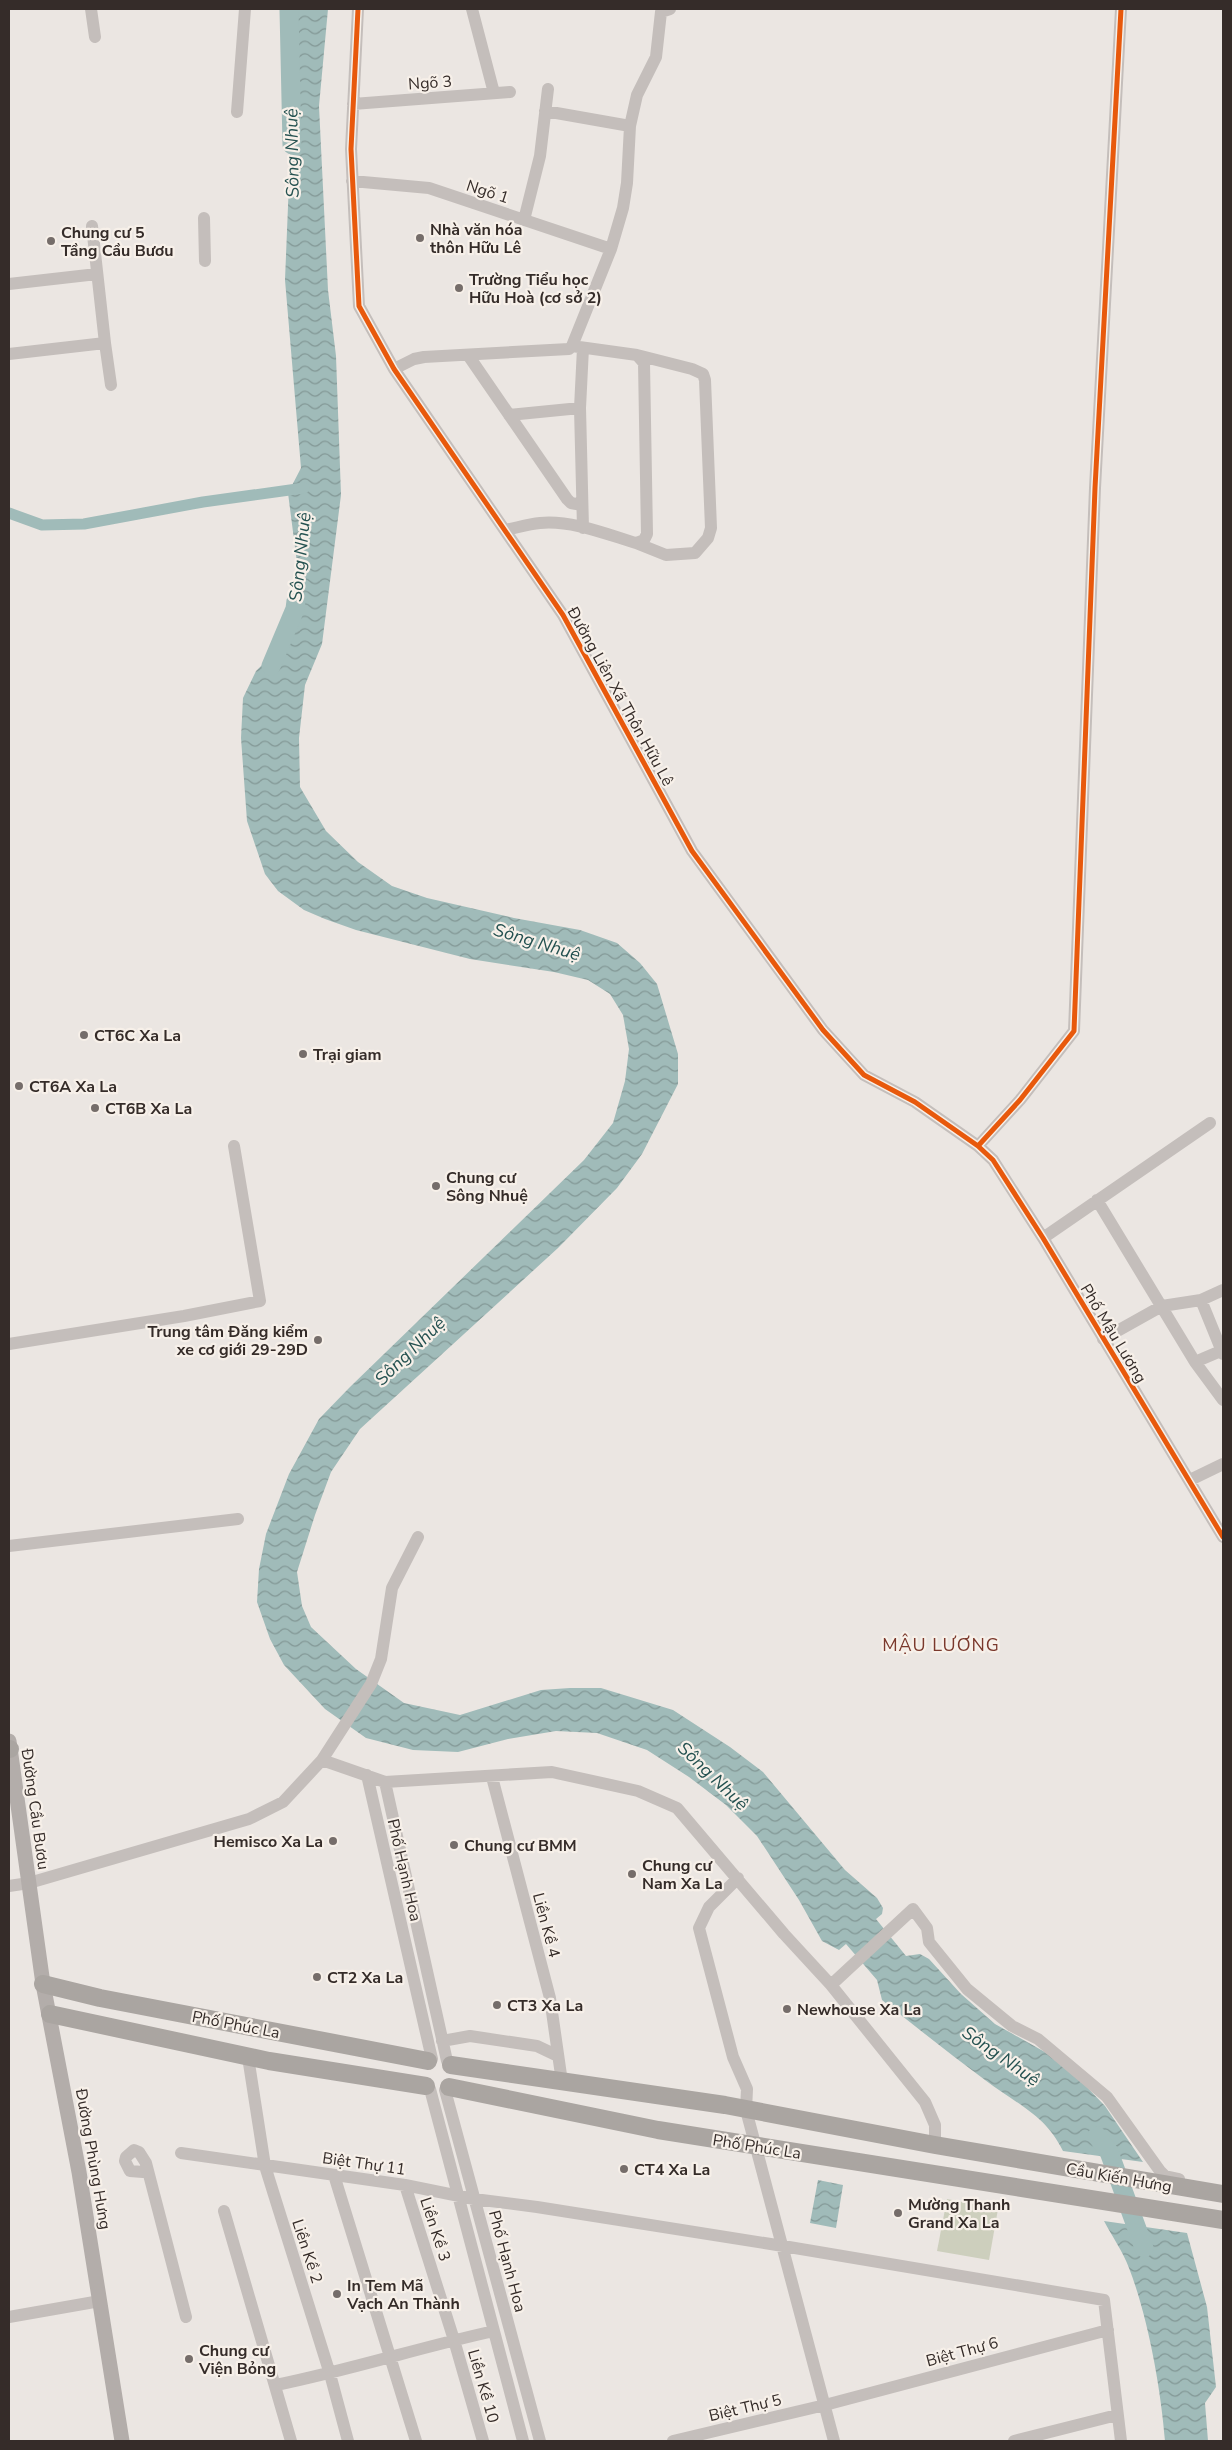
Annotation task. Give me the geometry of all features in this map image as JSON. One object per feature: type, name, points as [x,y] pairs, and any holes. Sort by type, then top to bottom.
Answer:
[{"type":"highway","name":"Phố Phúc La","points":[[43,1984],[100,1998],[440,2061],[746,2110],[1044,2163]]},
{"type":"highway","name":"Phố Phúc La","points":[[50,2014],[248,2057],[438,2088],[658,2130],[1066,2195]]},
{"type":"highway","points":[[440,2061],[454,2077],[438,2088],[422,2082],[422,2070],[440,2061]]},
{"type":"highway","name":"Cầu Kiến Hưng","points":[[1044,2163],[1209,2193]]},
{"type":"highway","name":"Cầu Kiến Hưng","points":[[1066,2195],[1223,2220]]},
{"type":"main road","name":"Đường Cầu Bươu","points":[[9,1746],[28,1883]]},
{"type":"main road","points":[[9,1804],[20,1828]]},
{"type":"main road","name":"Đường Phùng Hưng","points":[[28,1883],[43,1984],[76,2151],[122,2441]]},
{"type":"street","points":[[90,9],[95,37]]},
{"type":"street","points":[[237,112],[245,9]]},
{"type":"street","name":"Đường Liên Xã Thôn Hữu Lê","points":[[358,9],[351,150],[359,306],[394,369],[563,615],[692,851],[823,1030],[864,1075],[915,1102],[978,1146]]},
{"type":"street","points":[[472,9],[494,93]]},
{"type":"street","points":[[583,528],[577,347],[623,208],[627,183],[630,126],[637,95],[656,58],[661,12],[670,9]]},
{"type":"street","points":[[978,1146],[1020,1100],[1074,1031],[1095,488],[1121,9]]},
{"type":"street","points":[[524,220],[540,156],[548,90]]},
{"type":"street","name":"Ngõ 3","points":[[353,104],[510,92]]},
{"type":"street","points":[[546,111],[630,126]]},
{"type":"street","name":"Ngõ 1","points":[[352,181],[429,188],[611,249]]},
{"type":"street","points":[[204,218],[204,261]]},
{"type":"street","points":[[92,226],[111,385]]},
{"type":"street","points":[[9,284],[97,274]]},
{"type":"street","points":[[9,354],[105,343]]},
{"type":"street","points":[[394,369],[414,359],[424,357],[577,347],[636,355],[692,369],[703,374],[705,380],[711,528],[708,538],[695,553],[666,555],[636,543],[583,528],[539,523],[505,530]]},
{"type":"street","points":[[468,355],[567,500],[571,503],[582,505]]},
{"type":"street","points":[[636,355],[644,363],[645,368],[647,534],[644,540],[636,543]]},
{"type":"street","points":[[509,415],[580,408]]},
{"type":"street","points":[[1043,1238],[1210,1123]]},
{"type":"street","points":[[9,1344],[184,1316],[260,1301],[234,1146]]},
{"type":"street","name":"Phố Mậu Lương","points":[[978,1146],[993,1160],[1043,1238],[1223,1537]]},
{"type":"street","points":[[1096,1200],[1195,1362],[1223,1399]]},
{"type":"street","points":[[1103,1338],[1162,1306],[1201,1300],[1223,1290]]},
{"type":"street","points":[[1195,1362],[1223,1352],[1201,1300]]},
{"type":"street","points":[[1190,1480],[1223,1464]]},
{"type":"street","points":[[9,1546],[238,1519]]},
{"type":"street","points":[[9,1886],[28,1883],[249,1819],[283,1802],[322,1760],[371,1684],[381,1659],[392,1588],[418,1536]]},
{"type":"street","points":[[322,1760],[385,1782],[552,1772],[638,1791],[677,1808],[784,1934],[832,1985],[925,2102],[935,2125],[935,2145]]},
{"type":"street","name":"Phố Hạnh Hoa","points":[[367,1775],[440,2061]]},
{"type":"street","name":"Liền Kề 4","points":[[492,1777],[550,1998],[562,2082]]},
{"type":"street","name":"Phố Hạnh Hoa","points":[[385,1782],[442,2042],[440,2061]]},
{"type":"street","points":[[738,1878],[709,1908],[700,1928],[733,2057],[747,2090],[746,2110],[834,2441]]},
{"type":"street","points":[[832,1985],[913,1909],[927,1928],[929,1942],[967,1989],[1007,2022],[1042,2043],[1107,2097],[1165,2176],[1199,2184],[1209,2193]]},
{"type":"street","points":[[442,2042],[470,2036],[537,2046],[558,2056]]},
{"type":"street","name":"Liền Kề 2","points":[[248,2057],[265,2166],[330,2374],[348,2441]]},
{"type":"street","name":"Phố Hạnh Hoa","points":[[438,2088],[458,2194],[523,2441]]},
{"type":"street","name":"Phố Hạnh Hoa","points":[[438,2088],[474,2199],[540,2441]]},
{"type":"street","name":"Biệt Thự 11","points":[[181,2153],[405,2185],[458,2194],[474,2199],[538,2207],[783,2246],[1104,2300],[1108,2330]]},
{"type":"street","points":[[146,2168],[186,2317]]},
{"type":"street","points":[[334,2176],[416,2441]]},
{"type":"street","name":"Liền Kề 3","points":[[405,2185],[454,2340]]},
{"type":"street","points":[[224,2211],[276,2384],[290,2441]]},
{"type":"street","points":[[9,2317],[100,2300]]},
{"type":"street","points":[[1108,2330],[1121,2441]]},
{"type":"street","name":"Biệt Thự 6","points":[[825,2405],[1108,2330]]},
{"type":"street","points":[[276,2384],[330,2374],[494,2331]]},
{"type":"street","name":"Liền Kề 10","points":[[454,2340],[483,2441]]},
{"type":"street","name":"Biệt Thự 5","points":[[673,2441],[825,2405]]},
{"type":"street","points":[[1014,2441],[1117,2415]]},
{"type":"green space","points":[[947,2199],[998,2209],[989,2260],[937,2251]]},
{"type":"water","points":[[296,9],[328,9],[319,106],[328,290],[336,356],[341,495],[322,644],[305,685],[299,738],[300,787],[326,831],[358,862],[392,886],[427,898],[514,918],[580,930],[617,943],[640,963],[657,984],[678,1054],[678,1084],[642,1154],[617,1188],[558,1248],[360,1429],[331,1472],[315,1515],[297,1572],[302,1606],[311,1627],[356,1669],[404,1703],[460,1715],[541,1690],[601,1688],[673,1710],[730,1747],[763,1772],[845,1870],[877,1898],[883,1908],[882,1914],[876,1919],[906,1956],[920,1954],[929,1959],[961,1994],[995,2024],[1052,2056],[1082,2082],[1105,2106],[1143,2162],[1063,2151],[1056,2138],[1039,2119],[882,2000],[877,1980],[846,1944],[839,1950],[822,1941],[799,1900],[757,1836],[726,1805],[689,1777],[647,1750],[597,1733],[556,1731],[508,1739],[458,1752],[413,1750],[366,1738],[325,1709],[284,1665],[270,1639],[257,1602],[259,1569],[266,1534],[289,1474],[319,1419],[584,1160],[613,1123],[625,1081],[629,1049],[623,1015],[610,994],[588,980],[554,972],[470,959],[356,930],[304,910],[278,891],[265,874],[247,821],[241,738],[243,698],[256,671],[287,635],[297,563],[288,493],[301,468],[285,280]]},
{"type":"water","points":[[818,2180],[843,2185],[836,2228],[810,2223]]},
{"type":"water","points":[[1104,2221],[1187,2233],[1207,2307],[1216,2387],[1205,2403],[1208,2441],[1165,2441],[1157,2376],[1142,2308],[1127,2262]]},
{"type":"waterway","name":"Sông Nhuệ","points":[[289,9],[292,145]]},
{"type":"waterway","points":[[9,513],[42,525],[84,524],[203,502],[304,488]]},
{"type":"waterway","name":"Sông Nhuệ","points":[[271,666],[295,609],[296,601]]},
{"type":"waterway","name":"Sông Nhuệ","points":[[1097,2136],[1109,2152],[1144,2248]]},
{"type":"cycle path","points":[[358,9],[351,149],[359,306],[394,369],[563,615],[692,851],[823,1030],[864,1075],[915,1102],[978,1146],[993,1160],[1043,1238],[1223,1537]]},
{"type":"cycle path","points":[[978,1146],[1020,1100],[1074,1031],[1095,488],[1121,9]]},
{"type":"place","name":"Nhà văn hóa thôn Hữu Lê","points":[[420,238]]},
{"type":"place","name":"Chung cư 5 Tầng Cầu Bươu","points":[[51,241]]},
{"type":"place","name":"Trường Tiểu học Hữu Hoà (cơ sở 2)","points":[[459,288]]},
{"type":"place","name":"CT6C Xa La","points":[[84,1035]]},
{"type":"place","name":"Trại giam","points":[[303,1054]]},
{"type":"place","name":"CT6A Xa La","points":[[19,1086]]},
{"type":"place","name":"CT6B Xa La","points":[[95,1108]]},
{"type":"place","name":"Chung cư Sông Nhuệ","points":[[436,1186]]},
{"type":"place","name":"Trung tâm Đăng kiểm xe cơ giới 29-29D","points":[[318,1340]]},
{"type":"place","name":"Hemisco Xa La","points":[[333,1841]]},
{"type":"place","name":"Chung cư BMM","points":[[454,1845]]},
{"type":"place","name":"Chung cư Nam Xa La","points":[[632,1874]]},
{"type":"place","name":"CT2 Xa La","points":[[317,1977]]},
{"type":"place","name":"CT3 Xa La","points":[[497,2005]]},
{"type":"place","name":"Newhouse Xa La","points":[[787,2009]]},
{"type":"place","name":"CT4 Xa La","points":[[624,2169]]},
{"type":"place","name":"Mường Thanh Grand Xa La","points":[[898,2213]]},
{"type":"place","name":"In Tem Mã Vạch An Thành","points":[[337,2294]]},
{"type":"place","name":"Chung cư Viện Bỏng","points":[[189,2359]]},
{"type":"district","name":"MẬU LƯƠNG","points":[[941,1645]]}]
